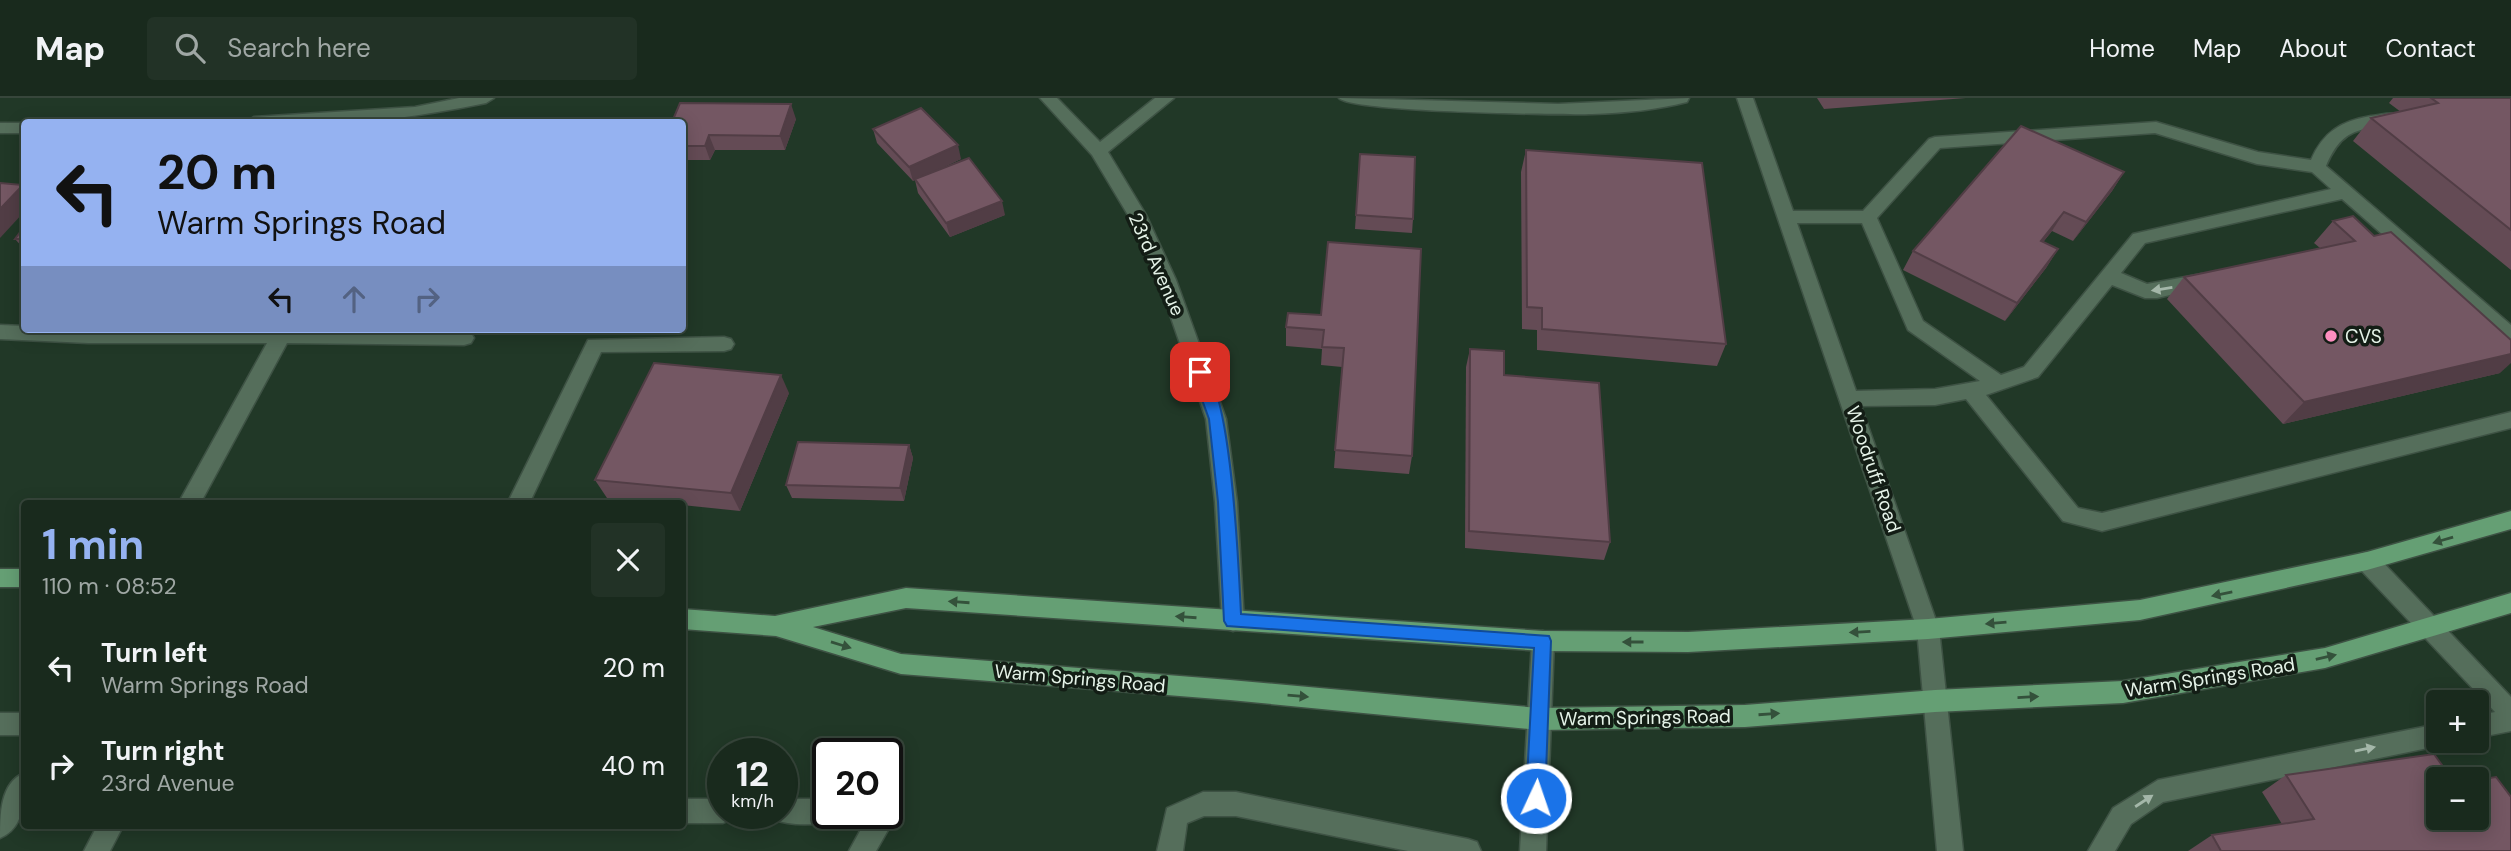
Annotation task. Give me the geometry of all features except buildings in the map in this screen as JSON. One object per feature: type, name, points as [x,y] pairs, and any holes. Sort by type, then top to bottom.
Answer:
[{"type":"main road","name":"Warm Springs Road","points":[[776,626],[906,598],[1543,641],[1688,642],[1928,629],[2140,610],[2367,561],[2511,520]]},
{"type":"main road","points":[[0,578],[21,578]]},
{"type":"main road","name":"Warm Springs Road","points":[[686,619],[776,626],[901,664],[1230,690],[1539,719],[1745,716],[1935,701],[2123,692],[2325,658],[2511,603]]},
{"type":"street","points":[[302,119],[415,112],[486,98]]},
{"type":"street","name":"23rd Avenue","points":[[1048,98],[1099,152],[1137,215],[1167,280],[1216,419],[1227,502],[1233,621]]},
{"type":"street","points":[[1099,152],[1166,98]]},
{"type":"street","points":[[1347,98],[1478,107],[1549,108],[1651,105],[1681,98]]},
{"type":"street","name":"Woodruff Road","points":[[1745,98],[1928,629],[1950,851]]},
{"type":"street","points":[[2317,167],[2327,141],[2346,127],[2393,118]]},
{"type":"street","points":[[1787,217],[1868,217],[1935,143],[2157,127],[2257,158],[2317,167],[2511,336]]},
{"type":"street","points":[[0,128],[21,128]]},
{"type":"street","points":[[1850,399],[1935,397],[1998,383],[2031,372],[2139,238],[2345,192]]},
{"type":"street","points":[[1868,217],[1915,325],[1998,383]]},
{"type":"street","points":[[2370,242],[2396,236]]},
{"type":"street","points":[[2109,276],[2145,291],[2157,291],[2221,276]]},
{"type":"street","points":[[0,332],[21,333]]},
{"type":"street","points":[[22,333],[88,336],[464,338]]},
{"type":"street","points":[[191,500],[281,336]]},
{"type":"street","points":[[520,500],[594,345],[724,344]]},
{"type":"street","points":[[1971,390],[2071,515],[2102,522],[2511,420]]},
{"type":"street","points":[[2367,561],[2511,713]]},
{"type":"street","points":[[1534,851],[1543,641]]},
{"type":"street","points":[[2489,724],[2511,720]]},
{"type":"street","points":[[0,724],[21,724]]},
{"type":"street","points":[[2101,851],[2122,816],[2158,792],[2426,736]]},
{"type":"street","points":[[0,826],[21,789]]},
{"type":"street","points":[[1170,851],[1177,816],[1202,804],[1236,804],[1468,851]]},
{"type":"street","points":[[686,811],[707,811]]},
{"type":"street","points":[[97,851],[108,829]]},
{"type":"street","points":[[862,851],[874,829]]},
{"type":"place","name":"CVS","points":[[2331,336]]},
{"type":"route","points":[[1200,372],[1216,419],[1227,502],[1233,621],[1543,641],[1536,798]]}]
